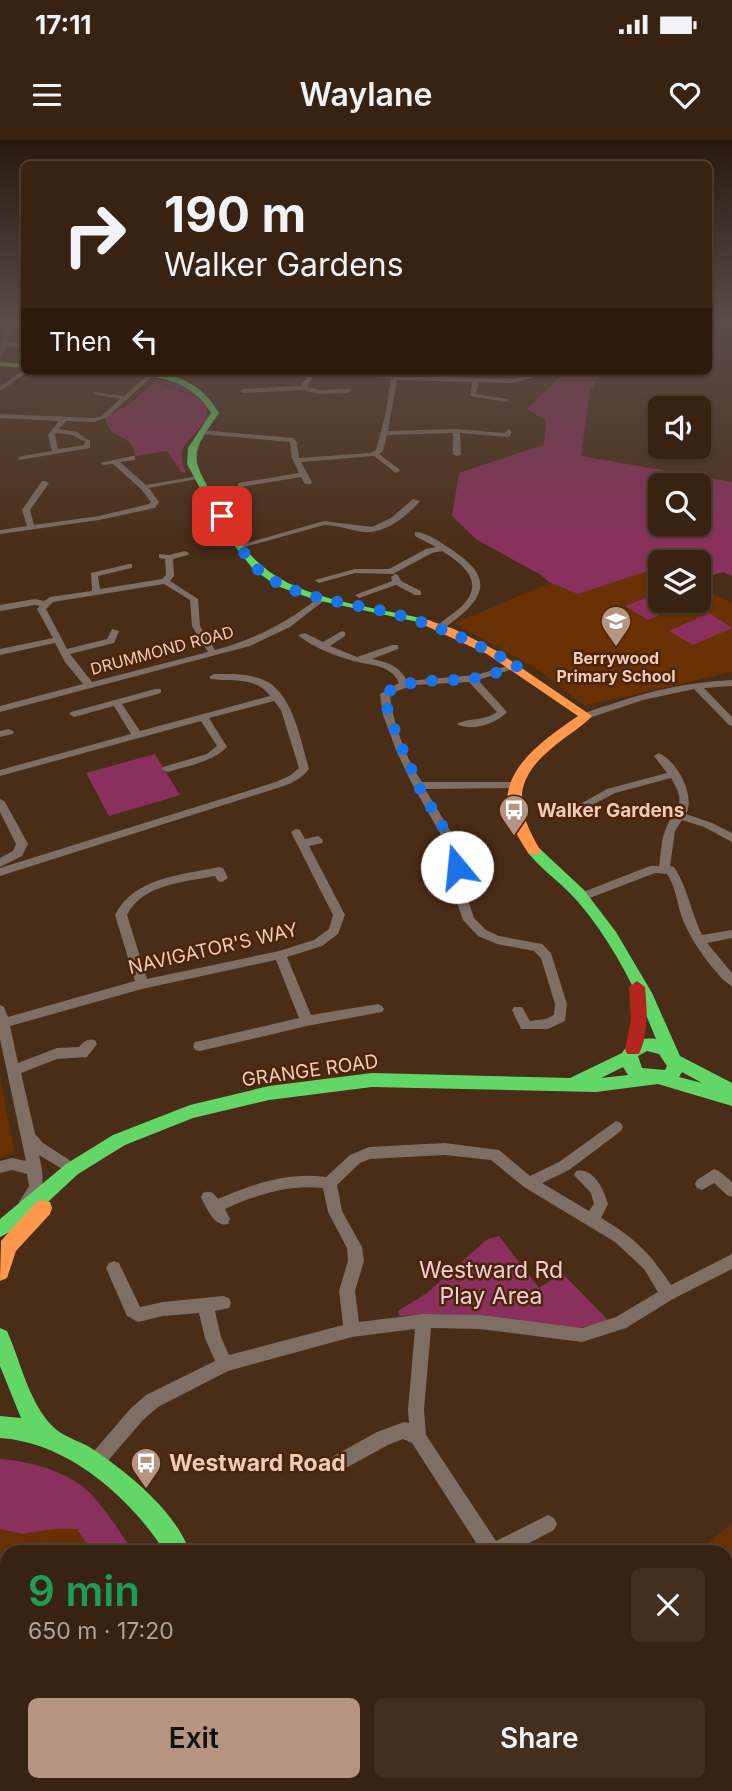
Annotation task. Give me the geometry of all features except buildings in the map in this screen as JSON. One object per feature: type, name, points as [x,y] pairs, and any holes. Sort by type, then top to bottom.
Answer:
[{"type":"street","points":[[0,416],[94,420],[104,417],[125,400]]},
{"type":"street","points":[[209,400],[215,413],[189,450],[190,462],[248,559],[264,574],[286,586],[322,599],[360,605],[440,627],[468,638],[518,666],[586,716]]},
{"type":"street","points":[[297,460],[379,451],[391,400]]},
{"type":"street","points":[[57,451],[52,440],[53,431],[65,418]]},
{"type":"street","points":[[21,458],[47,456],[57,451],[88,447],[86,440],[75,433],[53,431]]},
{"type":"street","points":[[383,433],[456,431],[508,436]]},
{"type":"street","points":[[456,431],[457,454]]},
{"type":"street","points":[[201,432],[283,437],[294,442],[297,460],[308,482]]},
{"type":"street","points":[[374,453],[396,471]]},
{"type":"street","points":[[104,463],[132,458]]},
{"type":"street","points":[[0,532],[147,509],[155,502],[144,487],[114,461]]},
{"type":"street","points":[[241,485],[254,488],[303,474]]},
{"type":"street","points":[[144,487],[198,478]]},
{"type":"street","points":[[31,527],[26,510],[44,485],[55,487]]},
{"type":"street","points":[[241,546],[287,537],[331,522],[366,530],[375,528],[398,517],[410,504]]},
{"type":"street","points":[[418,534],[442,548],[473,572],[477,585],[468,606],[440,627]]},
{"type":"street","points":[[319,580],[368,567],[390,572],[429,551],[442,548]]},
{"type":"street","points":[[0,608],[21,603],[44,604],[96,591],[165,580],[170,576],[165,557],[185,553]]},
{"type":"street","points":[[96,591],[90,575],[129,566]]},
{"type":"street","points":[[390,572],[397,582],[418,593]]},
{"type":"street","points":[[165,580],[194,598],[196,626],[213,653]]},
{"type":"street","points":[[359,595],[397,582]]},
{"type":"street","points":[[18,592],[21,603]]},
{"type":"street","name":"DRUMMOND ROAD","points":[[0,709],[213,653],[274,634],[322,599]]},
{"type":"street","points":[[44,604],[41,608],[57,640],[89,685]]},
{"type":"street","points":[[323,646],[342,634]]},
{"type":"street","points":[[302,635],[349,658],[384,664],[396,670],[404,685]]},
{"type":"street","points":[[65,652],[113,636],[122,646]]},
{"type":"street","points":[[5,654],[57,640]]},
{"type":"street","points":[[362,660],[395,647]]},
{"type":"street","points":[[518,666],[472,679],[404,685],[385,694],[385,702],[420,789],[452,842],[459,891],[469,920],[489,937],[538,947],[547,956],[562,1014],[548,1024],[522,1029],[519,1010]]},
{"type":"street","points":[[0,872],[295,777],[304,769],[286,709],[273,690],[262,682],[246,678],[214,677]]},
{"type":"street","points":[[463,724],[475,726],[502,712],[472,679]]},
{"type":"street","points":[[637,982],[639,1020],[631,1053],[636,1073],[657,1079],[674,1072],[673,1057],[658,1020],[619,949],[582,897],[542,861],[523,837],[513,813],[514,785],[526,763],[546,743],[586,716],[645,696],[696,685],[732,683]]},
{"type":"street","points":[[696,685],[732,723]]},
{"type":"street","points":[[74,714],[158,691]]},
{"type":"street","points":[[0,773],[276,697]]},
{"type":"street","points":[[117,704],[137,736]]},
{"type":"street","points":[[167,769],[211,756],[222,747],[204,718]]},
{"type":"street","points":[[664,869],[670,831],[685,806],[683,790],[666,759]]},
{"type":"street","points":[[573,811],[594,793],[674,774]]},
{"type":"street","points":[[420,785],[514,785]]},
{"type":"street","points":[[0,802],[22,844],[18,853],[0,863]]},
{"type":"street","points":[[681,816],[708,825],[732,838]]},
{"type":"street","name":"NAVIGATOR'S WAY","points":[[2,1016],[280,955],[318,943],[334,931],[339,915],[296,832]]},
{"type":"street","points":[[304,844],[318,840]]},
{"type":"street","points":[[582,897],[613,883],[654,869],[664,869],[678,880],[688,917],[699,940],[732,981]]},
{"type":"street","points":[[142,984],[121,915],[123,905],[143,890],[223,872]]},
{"type":"street","points":[[699,940],[732,934]]},
{"type":"street","points":[[280,955],[307,1021]]},
{"type":"street","points":[[200,1046],[216,1037],[307,1021],[366,1018],[378,1009]]},
{"type":"street","points":[[2,1016],[15,1070],[36,1187],[15,1220]]},
{"type":"street","points":[[631,1053],[652,1044],[732,1091]]},
{"type":"street","points":[[15,1070],[57,1055],[87,1052]]},
{"type":"street","name":"GRANGE ROAD","points":[[567,1084],[631,1053]]},
{"type":"street","name":"GRANGE ROAD","points":[[0,1229],[15,1220],[72,1169],[119,1140],[190,1112],[269,1093],[372,1080],[596,1085],[657,1079],[732,1099]]},
{"type":"street","points":[[529,1184],[564,1166],[616,1128]]},
{"type":"street","points":[[28,1136],[38,1147],[72,1169]]},
{"type":"street","points":[[329,1183],[355,1159],[369,1153],[444,1149],[494,1154],[529,1184],[620,1237],[649,1264],[668,1294]]},
{"type":"street","points":[[0,1167],[12,1164],[33,1169]]},
{"type":"street","name":"GRANGE ROAD","points":[[0,1272],[8,1247],[50,1200],[72,1169]]},
{"type":"street","points":[[581,1175],[597,1190],[601,1204],[593,1219]]},
{"type":"street","points":[[702,1184],[713,1175],[732,1191]]},
{"type":"street","points":[[215,1208],[258,1188],[292,1180],[310,1179],[329,1183]]},
{"type":"street","points":[[329,1183],[335,1212],[354,1247],[356,1261],[347,1291],[352,1330]]},
{"type":"street","points":[[94,1464],[137,1414],[152,1401],[225,1364],[352,1330],[424,1321],[480,1322],[582,1335],[620,1323],[668,1294],[732,1263]]},
{"type":"street","points":[[114,1268],[133,1311],[138,1315],[163,1309],[206,1307],[223,1303]]},
{"type":"street","points":[[206,1307],[213,1338],[225,1364]]},
{"type":"street","points":[[424,1321],[416,1410],[418,1437],[488,1545]]},
{"type":"street","points":[[0,1338],[26,1408],[50,1438]]},
{"type":"street","points":[[0,1427],[13,1426],[50,1438],[94,1464],[137,1499],[173,1545]]},
{"type":"street","points":[[338,1463],[383,1438],[404,1430],[418,1437]]},
{"type":"street","points":[[507,1545],[548,1524]]},
{"type":"shaded area","name":"Berrywood Primary School","points":[[629,550],[648,560],[648,613],[711,613],[711,592],[732,603],[732,672],[585,706],[537,669],[454,623]]},
{"type":"shaded area","points":[[0,1076],[14,1151],[0,1158]]},
{"type":"shaded area","points":[[732,1523],[732,1545],[705,1545]]},
{"type":"shaded area","points":[[0,1529],[22,1534],[77,1529],[87,1545],[0,1545]]},
{"type":"green space","points":[[134,400],[206,400],[208,417],[187,442],[181,455],[186,472],[182,473],[167,451],[136,456],[129,442],[113,432],[105,417]]},
{"type":"green space","points":[[536,400],[589,400],[581,456],[680,473],[648,473],[648,536],[711,536],[711,478],[732,482],[732,576],[723,572],[711,576],[711,550],[648,550],[648,571],[578,594],[549,582],[477,540],[452,516],[459,473],[544,445],[546,421],[527,409]]},
{"type":"green space","points":[[648,597],[648,613],[664,613],[648,620],[625,606]]},
{"type":"green space","points":[[709,613],[732,628],[693,645],[669,631]]},
{"type":"green space","points":[[155,754],[180,795],[109,816],[86,773]]},
{"type":"green space","name":"Westward Rd Play Area","points":[[499,1236],[539,1288],[562,1273],[609,1321],[574,1329],[441,1314],[399,1316],[398,1311],[427,1293],[486,1240]]},
{"type":"green space","points":[[0,1459],[49,1469],[82,1486],[129,1545],[87,1545],[77,1529],[22,1534],[0,1529]]},
{"type":"traffic: fast","points":[[208,400],[215,413],[192,448],[192,464],[222,521],[248,559],[265,574],[299,591],[428,623]]},
{"type":"traffic: fast","points":[[534,851],[585,900],[611,936],[644,993],[670,1053]]},
{"type":"traffic: fast","points":[[645,1044],[661,1047],[669,1053],[676,1067],[670,1076],[648,1077],[632,1068],[630,1053],[645,1044]]},
{"type":"traffic: fast","points":[[577,1081],[629,1057]]},
{"type":"traffic: fast","points":[[675,1061],[732,1091]]},
{"type":"traffic: fast","points":[[0,1229],[15,1220],[72,1169],[119,1140],[190,1112],[269,1093],[372,1080],[596,1085],[649,1079]]},
{"type":"traffic: fast","points":[[664,1079],[732,1099]]},
{"type":"traffic: fast","points":[[0,1338],[26,1408],[50,1438]]},
{"type":"traffic: fast","points":[[0,1427],[43,1435],[81,1454],[137,1500],[173,1545]]},
{"type":"traffic: slow","points":[[428,623],[491,652],[586,716],[549,743],[534,758],[522,773],[515,790],[514,808],[520,828],[534,851]]},
{"type":"traffic: slow","points":[[0,1272],[8,1247],[43,1208]]},
{"type":"traffic: jam","points":[[633,1049],[639,1020],[637,987]]},
{"type":"place","name":"Berrywood Primary School","points":[[616,648]]},
{"type":"place","name":"Walker Gardens","points":[[514,837]]},
{"type":"place","name":"Westward Road","points":[[146,1490]]},
{"type":"route","points":[[222,516],[248,559],[264,574],[286,586],[322,599],[378,609],[440,627],[468,638],[518,666],[472,679],[404,685],[385,694],[385,702],[398,739],[416,782],[452,842],[457,867]]}]
